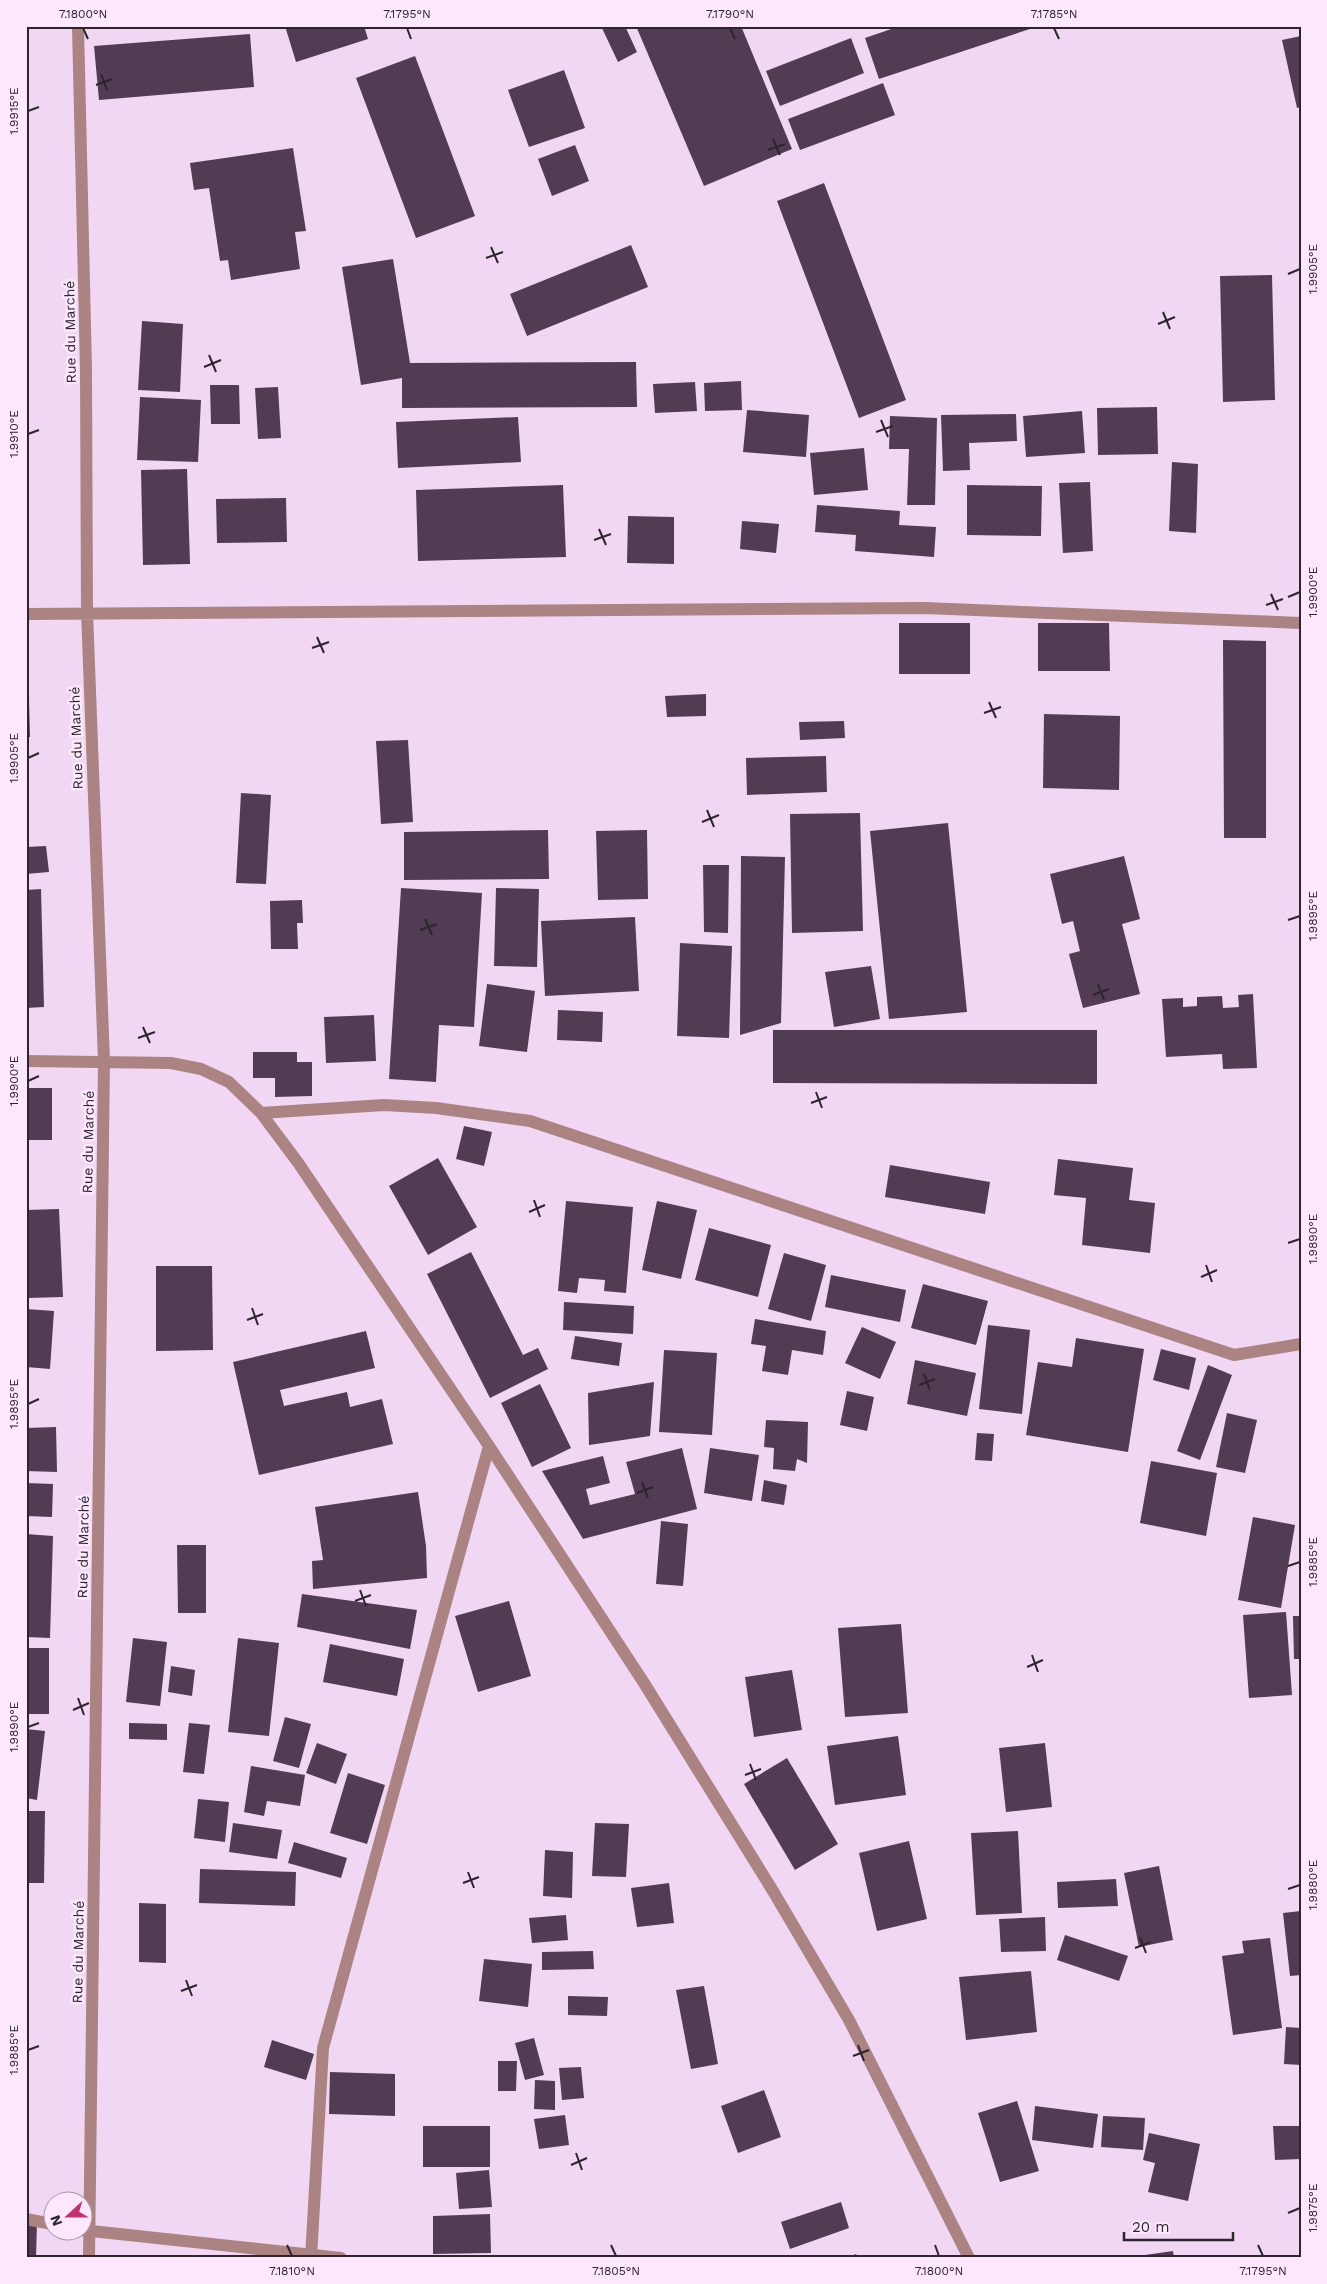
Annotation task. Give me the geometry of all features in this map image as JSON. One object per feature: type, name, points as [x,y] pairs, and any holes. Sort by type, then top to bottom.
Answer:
[{"type":"street","name":"Rue du Marché","points":[[78,26],[86,369],[86,612],[104,1061],[87,2192]]},
{"type":"street","points":[[26,614],[86,612],[925,608],[1301,623]]},
{"type":"street","points":[[26,1061],[171,1063],[200,1069],[229,1082],[261,1113],[299,1164],[489,1446],[644,1683],[773,1890],[849,2020],[969,2258]]},
{"type":"street","points":[[261,1113],[384,1106],[436,1108],[530,1121],[1234,1356],[1301,1344]]},
{"type":"street","points":[[311,2256],[323,2048],[489,1446]]},
{"type":"street","points":[[26,2219],[42,2222]]},
{"type":"street","points":[[92,2232],[341,2258]]},
{"type":"street","name":"Rue du Marché","points":[[87,2242],[89,2258]]},
{"type":"building","points":[[285,26],[364,26],[368,39],[296,62]]},
{"type":"building","points":[[601,26],[625,26],[637,52],[618,62]]},
{"type":"building","points":[[636,26],[741,26],[792,149],[704,186]]},
{"type":"building","points":[[900,26],[1036,27],[879,79],[865,38]]},
{"type":"building","points":[[250,34],[254,87],[99,100],[94,46]]},
{"type":"building","points":[[1301,36],[1301,107],[1297,108],[1282,40]]},
{"type":"building","points":[[851,38],[864,73],[780,106],[766,71]]},
{"type":"building","points":[[415,56],[475,216],[416,238],[356,78]]},
{"type":"building","points":[[564,70],[585,128],[529,147],[508,90]]},
{"type":"building","points":[[883,83],[895,115],[800,150],[788,119]]},
{"type":"building","points":[[575,145],[589,181],[552,196],[538,159]]},
{"type":"building","points":[[293,148],[306,231],[295,232],[300,269],[231,280],[228,260],[220,261],[209,188],[194,190],[190,163]]},
{"type":"building","points":[[824,183],[906,400],[859,418],[777,201]]},
{"type":"building","points":[[631,245],[648,287],[527,336],[510,294]]},
{"type":"building","points":[[393,259],[410,363],[636,362],[637,407],[402,408],[402,378],[361,385],[342,267]]},
{"type":"building","points":[[1272,275],[1275,400],[1223,402],[1220,276]]},
{"type":"building","points":[[142,321],[183,324],[180,392],[138,390]]},
{"type":"building","points":[[741,381],[742,410],[705,411],[704,383]]},
{"type":"building","points":[[695,382],[697,411],[655,413],[653,384]]},
{"type":"building","points":[[210,385],[239,385],[240,424],[211,424]]},
{"type":"building","points":[[278,387],[281,438],[258,439],[255,388]]},
{"type":"building","points":[[140,397],[201,400],[198,462],[137,460]]},
{"type":"building","points":[[1157,407],[1158,454],[1098,455],[1097,408]]},
{"type":"building","points":[[747,410],[809,415],[806,457],[743,452]]},
{"type":"building","points":[[1082,411],[1085,453],[1026,457],[1023,416]]},
{"type":"building","points":[[1016,414],[1017,441],[969,443],[970,470],[943,471],[941,415]]},
{"type":"building","points":[[890,416],[937,418],[935,505],[907,505],[909,449],[889,449]]},
{"type":"building","points":[[518,417],[521,462],[398,468],[396,422]]},
{"type":"building","points":[[864,448],[868,490],[814,495],[810,453]]},
{"type":"building","points":[[1172,462],[1198,464],[1196,533],[1169,531]]},
{"type":"building","points":[[187,469],[190,564],[143,565],[141,470]]},
{"type":"building","points":[[1090,482],[1093,551],[1063,553],[1059,483]]},
{"type":"building","points":[[563,485],[566,557],[418,561],[416,490]]},
{"type":"building","points":[[967,485],[1042,486],[1041,536],[967,535]]},
{"type":"building","points":[[26,497],[28,497],[29,563],[26,563]]},
{"type":"building","points":[[286,498],[287,542],[217,543],[216,499]]},
{"type":"building","points":[[817,505],[900,511],[899,525],[936,527],[934,557],[855,551],[856,535],[815,532]]},
{"type":"building","points":[[628,516],[674,517],[674,564],[627,563]]},
{"type":"building","points":[[742,521],[779,524],[776,553],[740,549]]},
{"type":"building","points":[[899,623],[970,623],[970,674],[899,674]]},
{"type":"building","points":[[1038,623],[1109,623],[1110,671],[1038,671]]},
{"type":"building","points":[[1223,640],[1266,641],[1266,838],[1224,838]]},
{"type":"building","points":[[26,663],[28,663],[30,737],[26,737]]},
{"type":"building","points":[[706,694],[706,716],[667,717],[665,696]]},
{"type":"building","points":[[1044,714],[1120,716],[1119,790],[1043,788]]},
{"type":"building","points":[[844,721],[845,738],[800,740],[799,722]]},
{"type":"building","points":[[408,740],[413,822],[381,824],[376,741]]},
{"type":"building","points":[[826,756],[827,792],[747,795],[746,758]]},
{"type":"building","points":[[241,793],[271,795],[266,884],[236,883]]},
{"type":"building","points":[[860,813],[863,931],[792,933],[790,814]]},
{"type":"building","points":[[948,823],[967,1012],[889,1019],[870,831]]},
{"type":"building","points":[[548,830],[549,879],[404,880],[404,832]]},
{"type":"building","points":[[647,830],[648,899],[598,900],[596,831]]},
{"type":"building","points":[[46,846],[49,872],[26,874],[26,847]]},
{"type":"building","points":[[741,856],[785,857],[781,1023],[740,1035]]},
{"type":"building","points":[[1124,856],[1140,919],[1122,924],[1140,994],[1083,1008],[1069,954],[1080,951],[1073,921],[1062,924],[1050,874]]},
{"type":"building","points":[[703,865],[729,865],[728,933],[704,932]]},
{"type":"building","points":[[401,888],[482,893],[474,1027],[439,1025],[436,1082],[389,1079]]},
{"type":"building","points":[[496,888],[539,889],[537,967],[494,966]]},
{"type":"building","points":[[41,889],[44,1007],[26,1008],[26,890]]},
{"type":"building","points":[[302,900],[303,923],[297,923],[298,949],[271,949],[270,901]]},
{"type":"building","points":[[635,917],[639,991],[545,996],[541,921]]},
{"type":"building","points":[[680,943],[732,946],[729,1038],[677,1036]]},
{"type":"building","points":[[871,966],[880,1019],[834,1027],[825,972]]},
{"type":"building","points":[[487,984],[535,991],[527,1052],[479,1046]]},
{"type":"building","points":[[1253,994],[1257,1068],[1223,1069],[1222,1054],[1166,1057],[1162,999],[1183,998],[1183,1007],[1197,1006],[1197,997],[1222,996],[1223,1008],[1239,1007],[1238,995]]},
{"type":"building","points":[[558,1010],[603,1012],[602,1042],[557,1040]]},
{"type":"building","points":[[374,1015],[376,1061],[326,1063],[324,1017]]},
{"type":"building","points":[[773,1030],[1097,1030],[1097,1084],[773,1083]]},
{"type":"building","points":[[253,1052],[297,1052],[297,1062],[312,1062],[312,1096],[275,1097],[275,1078],[253,1078]]},
{"type":"building","points":[[26,1088],[52,1088],[52,1140],[26,1140]]},
{"type":"building","points":[[464,1126],[492,1132],[484,1166],[456,1159]]},
{"type":"building","points":[[438,1158],[477,1227],[428,1255],[389,1186]]},
{"type":"building","points":[[1058,1159],[1133,1168],[1129,1200],[1155,1203],[1150,1253],[1082,1245],[1086,1198],[1054,1195]]},
{"type":"building","points":[[890,1165],[990,1182],[985,1214],[885,1197]]},
{"type":"building","points":[[566,1201],[633,1207],[626,1293],[604,1291],[605,1280],[579,1278],[577,1293],[558,1291]]},
{"type":"building","points":[[657,1201],[697,1210],[681,1279],[642,1270]]},
{"type":"building","points":[[59,1209],[63,1297],[28,1298],[26,1210]]},
{"type":"building","points":[[709,1228],[771,1245],[758,1297],[695,1280]]},
{"type":"building","points":[[471,1252],[523,1355],[538,1348],[548,1369],[490,1398],[427,1274]]},
{"type":"building","points":[[784,1253],[826,1265],[811,1321],[768,1309]]},
{"type":"building","points":[[156,1266],[212,1266],[213,1350],[156,1351]]},
{"type":"building","points":[[831,1275],[906,1290],[900,1322],[825,1307]]},
{"type":"building","points":[[923,1284],[988,1301],[976,1345],[911,1328]]},
{"type":"building","points":[[564,1302],[634,1306],[633,1334],[563,1330]]},
{"type":"building","points":[[26,1309],[54,1311],[50,1369],[26,1367]]},
{"type":"building","points":[[755,1319],[826,1331],[823,1355],[792,1350],[788,1375],[762,1371],[766,1346],[751,1344]]},
{"type":"building","points":[[988,1325],[1030,1330],[1022,1414],[979,1409]]},
{"type":"building","points":[[862,1327],[896,1342],[880,1379],[845,1363]]},
{"type":"building","points":[[366,1331],[375,1368],[280,1390],[284,1406],[347,1392],[350,1407],[382,1399],[393,1444],[259,1475],[233,1362]]},
{"type":"building","points":[[575,1336],[622,1343],[619,1366],[571,1359]]},
{"type":"building","points":[[1076,1338],[1144,1349],[1128,1452],[1026,1435],[1038,1362],[1072,1367]]},
{"type":"building","points":[[1161,1349],[1196,1358],[1189,1390],[1153,1380]]},
{"type":"building","points":[[664,1350],[717,1353],[712,1435],[659,1432]]},
{"type":"building","points":[[915,1360],[976,1373],[967,1416],[907,1404]]},
{"type":"building","points":[[1208,1365],[1232,1375],[1200,1460],[1177,1451]]},
{"type":"building","points":[[654,1382],[650,1436],[589,1445],[588,1393]]},
{"type":"building","points":[[540,1384],[571,1448],[532,1467],[501,1403]]},
{"type":"building","points":[[847,1391],[874,1397],[867,1431],[840,1425]]},
{"type":"building","points":[[1227,1413],[1257,1420],[1245,1473],[1216,1467]]},
{"type":"building","points":[[766,1420],[808,1422],[807,1463],[797,1459],[795,1471],[773,1469],[774,1448],[764,1447]]},
{"type":"building","points":[[56,1427],[57,1472],[26,1471],[26,1428]]},
{"type":"building","points":[[977,1433],[994,1434],[992,1461],[975,1460]]},
{"type":"building","points":[[682,1448],[697,1509],[583,1539],[542,1471],[603,1456],[610,1483],[586,1489],[590,1505],[635,1494],[626,1462]]},
{"type":"building","points":[[710,1448],[759,1455],[752,1501],[704,1493]]},
{"type":"building","points":[[1151,1461],[1217,1473],[1206,1536],[1140,1523]]},
{"type":"building","points":[[764,1480],[787,1485],[784,1505],[761,1501]]},
{"type":"building","points":[[26,1483],[53,1484],[52,1517],[26,1516]]},
{"type":"building","points":[[418,1492],[426,1546],[427,1578],[313,1589],[312,1561],[323,1560],[315,1507]]},
{"type":"building","points":[[1253,1517],[1295,1525],[1281,1608],[1238,1600]]},
{"type":"building","points":[[661,1521],[688,1524],[683,1586],[656,1584]]},
{"type":"building","points":[[26,1534],[53,1536],[50,1638],[26,1637]]},
{"type":"building","points":[[177,1545],[206,1545],[206,1613],[178,1613]]},
{"type":"building","points":[[302,1594],[417,1610],[410,1649],[297,1627]]},
{"type":"building","points":[[509,1601],[531,1676],[478,1692],[455,1616]]},
{"type":"building","points":[[1286,1612],[1292,1695],[1249,1698],[1243,1615]]},
{"type":"building","points":[[1293,1616],[1301,1616],[1301,1659],[1294,1659]]},
{"type":"building","points":[[901,1624],[908,1713],[845,1717],[838,1628]]},
{"type":"building","points":[[133,1638],[167,1642],[160,1706],[126,1702]]},
{"type":"building","points":[[238,1638],[279,1643],[269,1736],[228,1732]]},
{"type":"building","points":[[330,1644],[404,1659],[397,1696],[323,1682]]},
{"type":"building","points":[[27,1648],[49,1648],[49,1714],[26,1714]]},
{"type":"building","points":[[171,1666],[195,1670],[192,1696],[168,1692]]},
{"type":"building","points":[[792,1670],[802,1730],[754,1737],[745,1677]]},
{"type":"building","points":[[285,1717],[311,1724],[299,1768],[273,1761]]},
{"type":"building","points":[[129,1723],[167,1724],[167,1740],[129,1739]]},
{"type":"building","points":[[189,1723],[210,1725],[204,1774],[183,1772]]},
{"type":"building","points":[[26,1729],[45,1731],[37,1800],[26,1798]]},
{"type":"building","points":[[898,1736],[906,1795],[835,1805],[827,1746]]},
{"type":"building","points":[[317,1743],[347,1754],[336,1784],[306,1773]]},
{"type":"building","points":[[1045,1743],[1052,1807],[1006,1812],[999,1748]]},
{"type":"building","points":[[787,1758],[838,1844],[795,1870],[744,1784]]},
{"type":"building","points":[[251,1766],[305,1775],[300,1806],[267,1801],[264,1816],[244,1812]]},
{"type":"building","points":[[348,1773],[385,1785],[367,1844],[330,1833]]},
{"type":"building","points":[[198,1799],[229,1802],[225,1842],[194,1838]]},
{"type":"building","points":[[26,1811],[45,1811],[44,1883],[26,1883]]},
{"type":"building","points":[[233,1823],[282,1830],[277,1859],[229,1852]]},
{"type":"building","points":[[595,1823],[629,1824],[626,1877],[592,1876]]},
{"type":"building","points":[[1018,1831],[1022,1913],[976,1915],[971,1833]]},
{"type":"building","points":[[909,1841],[927,1919],[877,1931],[859,1853]]},
{"type":"building","points":[[294,1842],[347,1858],[341,1878],[288,1863]]},
{"type":"building","points":[[545,1850],[573,1852],[572,1898],[543,1896]]},
{"type":"building","points":[[1159,1866],[1173,1940],[1139,1947],[1124,1873]]},
{"type":"building","points":[[200,1869],[296,1872],[295,1906],[199,1903]]},
{"type":"building","points":[[1116,1879],[1118,1906],[1058,1908],[1057,1882]]},
{"type":"building","points":[[669,1883],[674,1923],[637,1927],[631,1888]]},
{"type":"building","points":[[139,1903],[166,1904],[166,1963],[139,1962]]},
{"type":"building","points":[[1301,1911],[1301,1975],[1290,1976],[1283,1913]]},
{"type":"building","points":[[566,1915],[568,1940],[532,1943],[529,1918]]},
{"type":"building","points":[[1045,1917],[1046,1951],[1001,1952],[999,1919]]},
{"type":"building","points":[[1065,1935],[1128,1956],[1119,1981],[1057,1960]]},
{"type":"building","points":[[1270,1938],[1282,2028],[1233,2035],[1222,1956],[1244,1953],[1242,1941]]},
{"type":"building","points":[[593,1951],[594,1969],[542,1970],[542,1952]]},
{"type":"building","points":[[484,1959],[532,1964],[528,2007],[479,2001]]},
{"type":"building","points":[[1031,1971],[1037,2032],[966,2040],[959,1977]]},
{"type":"building","points":[[704,1986],[718,2064],[691,2069],[676,1990]]},
{"type":"building","points":[[568,1996],[608,1997],[607,2016],[568,2015]]},
{"type":"building","points":[[1286,2027],[1301,2028],[1301,2065],[1284,2064]]},
{"type":"building","points":[[534,2038],[544,2075],[525,2080],[515,2043]]},
{"type":"building","points":[[272,2040],[314,2054],[306,2080],[264,2067]]},
{"type":"building","points":[[498,2061],[517,2061],[516,2091],[498,2091]]},
{"type":"building","points":[[581,2067],[584,2098],[562,2100],[559,2068]]},
{"type":"building","points":[[330,2072],[395,2074],[395,2116],[329,2114]]},
{"type":"building","points":[[535,2080],[555,2081],[555,2110],[534,2109]]},
{"type":"building","points":[[764,2090],[781,2137],[738,2153],[721,2106]]},
{"type":"building","points":[[1017,2101],[1039,2171],[1000,2182],[978,2113]]},
{"type":"building","points":[[1035,2106],[1098,2114],[1093,2148],[1032,2140]]},
{"type":"building","points":[[565,2115],[569,2145],[539,2149],[534,2119]]},
{"type":"building","points":[[1103,2116],[1145,2118],[1143,2150],[1101,2147]]},
{"type":"building","points":[[423,2126],[490,2126],[490,2167],[423,2167]]},
{"type":"building","points":[[1273,2126],[1301,2126],[1301,2159],[1275,2160]]},
{"type":"building","points":[[1149,2133],[1200,2144],[1188,2201],[1148,2192],[1155,2163],[1143,2160]]},
{"type":"building","points":[[489,2170],[492,2207],[459,2209],[456,2173]]},
{"type":"building","points":[[841,2202],[849,2228],[790,2249],[781,2222]]},
{"type":"building","points":[[490,2214],[491,2253],[433,2254],[433,2216]]},
{"type":"building","points":[[26,2222],[37,2222],[36,2258],[26,2258]]},
{"type":"building","points":[[1173,2251],[1174,2258],[1131,2258],[1131,2257]]},
{"type":"building","points":[[856,2254],[858,2258],[846,2258]]}]
